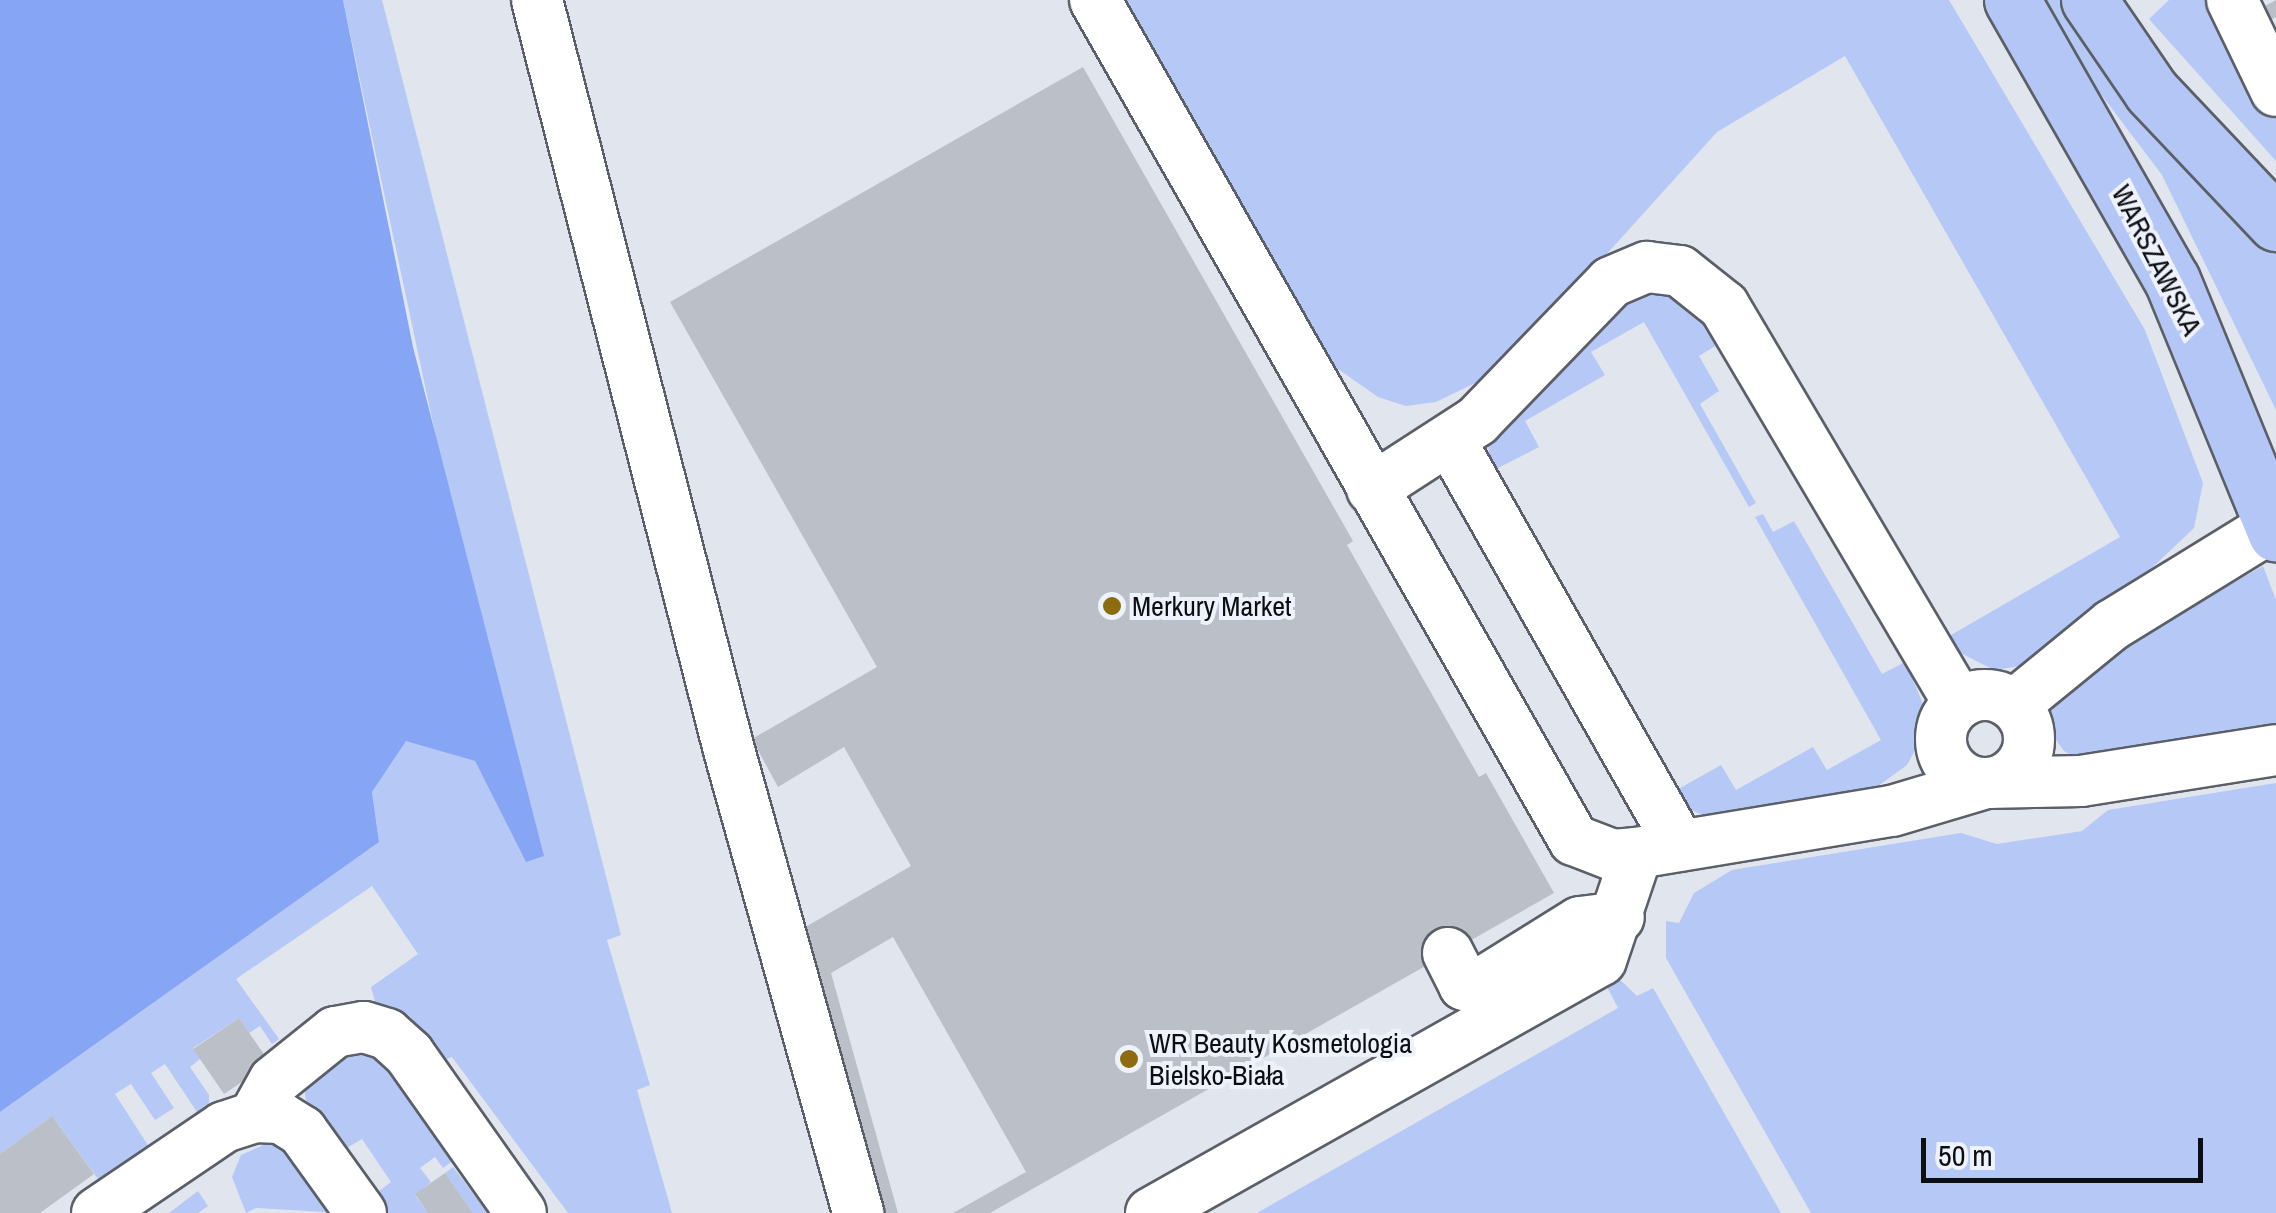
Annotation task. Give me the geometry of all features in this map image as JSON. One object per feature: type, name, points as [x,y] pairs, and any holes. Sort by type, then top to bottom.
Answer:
[{"type":"main road","name":"WARSZAWSKA","points":[[2012,0],[2172,280],[2275,528]]},
{"type":"main road","points":[[2089,0],[2151,91],[2276,223]]},
{"type":"street","points":[[537,0],[724,732],[858,1213]]},
{"type":"street","points":[[1095,0],[1574,840],[1613,854],[1659,849],[1892,811],[1986,783],[2014,772],[2029,746],[2024,716],[2014,705],[1992,695],[1959,703],[1943,725],[1943,753],[1959,775],[1986,783],[2081,781],[2276,750]]},
{"type":"street","points":[[2232,0],[2276,91]]},
{"type":"street","points":[[1372,489],[1451,442],[1610,282],[1647,268],[1680,270],[1724,306],[1959,703]]},
{"type":"street","points":[[1451,442],[1659,849]]},
{"type":"street","points":[[2014,705],[2112,626],[2275,528]]},
{"type":"street","points":[[1151,1213],[1601,960],[1618,917],[1659,849]]},
{"type":"street","points":[[1448,953],[1464,984],[1477,986],[1580,922],[1618,917]]},
{"type":"street","points":[[254,1117],[285,1069],[335,1032],[364,1027],[388,1034],[409,1054],[521,1213]]},
{"type":"street","points":[[97,1213],[224,1127],[254,1117],[281,1118],[302,1131],[361,1213]]},
{"type":"shaded area","points":[[0,0],[343,0],[413,347],[544,856],[526,862],[475,761],[406,741],[372,792],[379,842],[0,1112]]},
{"type":"shaded area","points":[[343,0],[382,0],[621,935],[607,940],[650,1085],[637,1090],[672,1213],[568,1213],[452,1057],[441,1061],[378,1013],[371,987],[418,954],[372,886],[236,979],[279,1039],[272,1044],[260,1026],[249,1033],[239,1018],[193,1048],[200,1059],[190,1067],[209,1095],[209,1108],[199,1115],[165,1064],[151,1073],[174,1108],[155,1120],[131,1084],[115,1094],[151,1150],[101,1183],[52,1116],[0,1154],[0,1112],[379,842],[372,792],[406,740],[475,761],[526,861]]},
{"type":"shaded area","points":[[1120,0],[1949,0],[2145,330],[2203,483],[2194,528],[2136,583],[2021,666],[1994,670],[1939,642],[2120,537],[1845,56],[1717,132],[1502,370],[1436,402],[1406,406],[1378,397],[1328,362]]},
{"type":"shaded area","points":[[2039,0],[2062,0],[2133,100],[2276,251],[2276,410],[2162,175],[2069,52]]},
{"type":"shaded area","points":[[2169,0],[2213,0],[2276,108],[2276,161],[2149,19]]},
{"type":"shaded area","points":[[1669,293],[1700,313],[1722,342],[1699,356],[1719,391],[1700,404],[1756,503],[1749,507],[1644,322],[1591,352],[1605,375],[1525,421],[1539,447],[1490,472],[1488,440],[1610,310],[1641,294]]},
{"type":"shaded area","points":[[1763,514],[1773,532],[1794,521],[1882,674],[1905,662],[1924,706],[1924,734],[1907,765],[1874,789],[1713,819],[1684,807],[1673,792],[1721,765],[1736,790],[1813,747],[1827,770],[1881,740],[1755,517]]},
{"type":"shaded area","points":[[2263,566],[2276,600],[2276,729],[2075,757],[2064,751],[2047,728],[2051,706],[2121,646]]},
{"type":"shaded area","points":[[2276,783],[2276,1213],[1811,1213],[1666,958],[1666,921],[1679,923],[1694,893],[1732,870],[1961,833],[1997,844],[2082,831],[2108,810]]},
{"type":"shaded area","points":[[1617,977],[1637,996],[1653,988],[1781,1213],[1257,1213],[1618,1008],[1604,981]]},
{"type":"shaded area","points":[[342,1045],[385,1056],[454,1160],[443,1168],[435,1157],[420,1168],[431,1182],[415,1195],[428,1213],[387,1213],[374,1195],[391,1182],[362,1139],[342,1151],[306,1100],[303,1081]]},
{"type":"shaded area","points":[[270,1142],[282,1145],[343,1213],[256,1208],[246,1213],[232,1177],[241,1155]]},
{"type":"shaded area","points":[[453,1167],[488,1213],[473,1213],[445,1173]]},
{"type":"shaded area","points":[[198,1191],[208,1206],[198,1213],[169,1213]]},
{"type":"building","points":[[2276,0],[2276,17],[2270,20],[2263,7]]},
{"type":"building","name":"Merkury Market","points":[[1083,67],[1353,541],[1347,545],[1479,777],[1486,773],[1554,893],[990,1213],[953,1213],[1026,1172],[893,937],[831,973],[898,1213],[880,1213],[802,929],[911,866],[844,747],[778,787],[752,739],[877,667],[670,302]]},
{"type":"building","points":[[239,1018],[270,1063],[224,1094],[193,1049]]},
{"type":"building","points":[[52,1116],[94,1174],[40,1213],[0,1213],[0,1154]]},
{"type":"building","points":[[445,1173],[473,1213],[428,1213],[415,1194]]},
{"type":"place","name":"Merkury Market","points":[[1112,606]]},
{"type":"place","name":"WR Beauty Kosmetologia Bielsko-Biała","points":[[1129,1059]]}]
